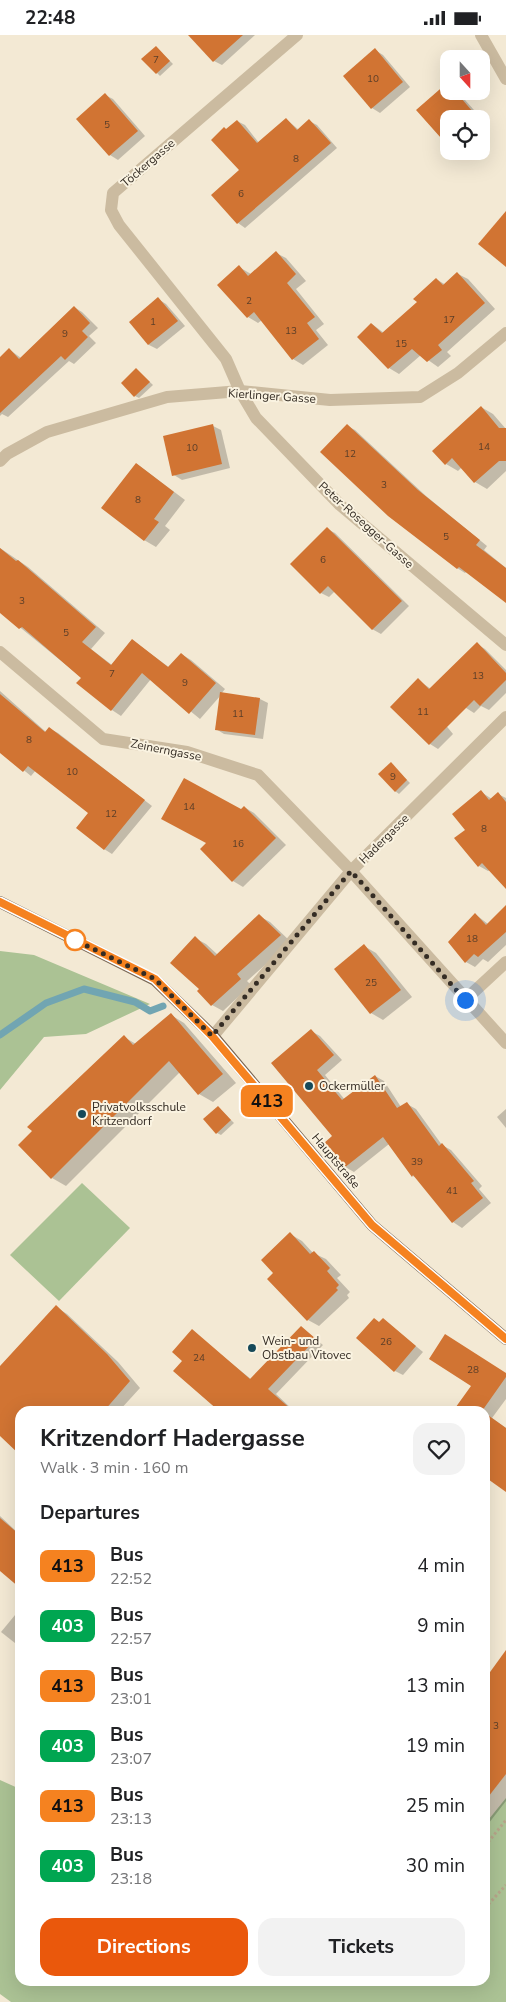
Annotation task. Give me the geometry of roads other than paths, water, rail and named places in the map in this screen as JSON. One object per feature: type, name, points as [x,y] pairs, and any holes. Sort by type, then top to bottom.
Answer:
[{"type":"main road","name":"Hauptstraße","points":[[0,903],[155,979],[212,1036],[372,1225],[506,1339]]},
{"type":"street","name":"Töckergasse","points":[[240,391],[226,359],[119,225],[111,209],[113,193],[297,35]]},
{"type":"street","points":[[481,35],[506,79]]},
{"type":"street","name":"Kierlinger Gasse","points":[[0,461],[8,454],[47,432],[167,397],[240,391],[330,400],[420,397],[458,373],[506,333]]},
{"type":"street","name":"Peter-Rosegger-Gasse","points":[[240,391],[256,419],[340,505],[506,645]]},
{"type":"street","name":"Zeinerngasse","points":[[0,652],[103,739],[187,752],[258,775],[351,871],[465,1000],[506,1043]]},
{"type":"street","name":"Hadergasse","points":[[212,1036],[351,871],[506,717]]},
{"type":"street","points":[[465,1000],[506,962]]},
{"type":"waterway","points":[[0,1035],[46,1003],[84,989],[135,1002],[150,1011],[163,1006]]},
{"type":"place","name":"Ockermüller","points":[[309,1086]]},
{"type":"place","name":"Privatvolksschule Kritzendorf","points":[[82,1114]]},
{"type":"place","name":"Wein- und Obstbau Vitovec","points":[[252,1348]]}]
